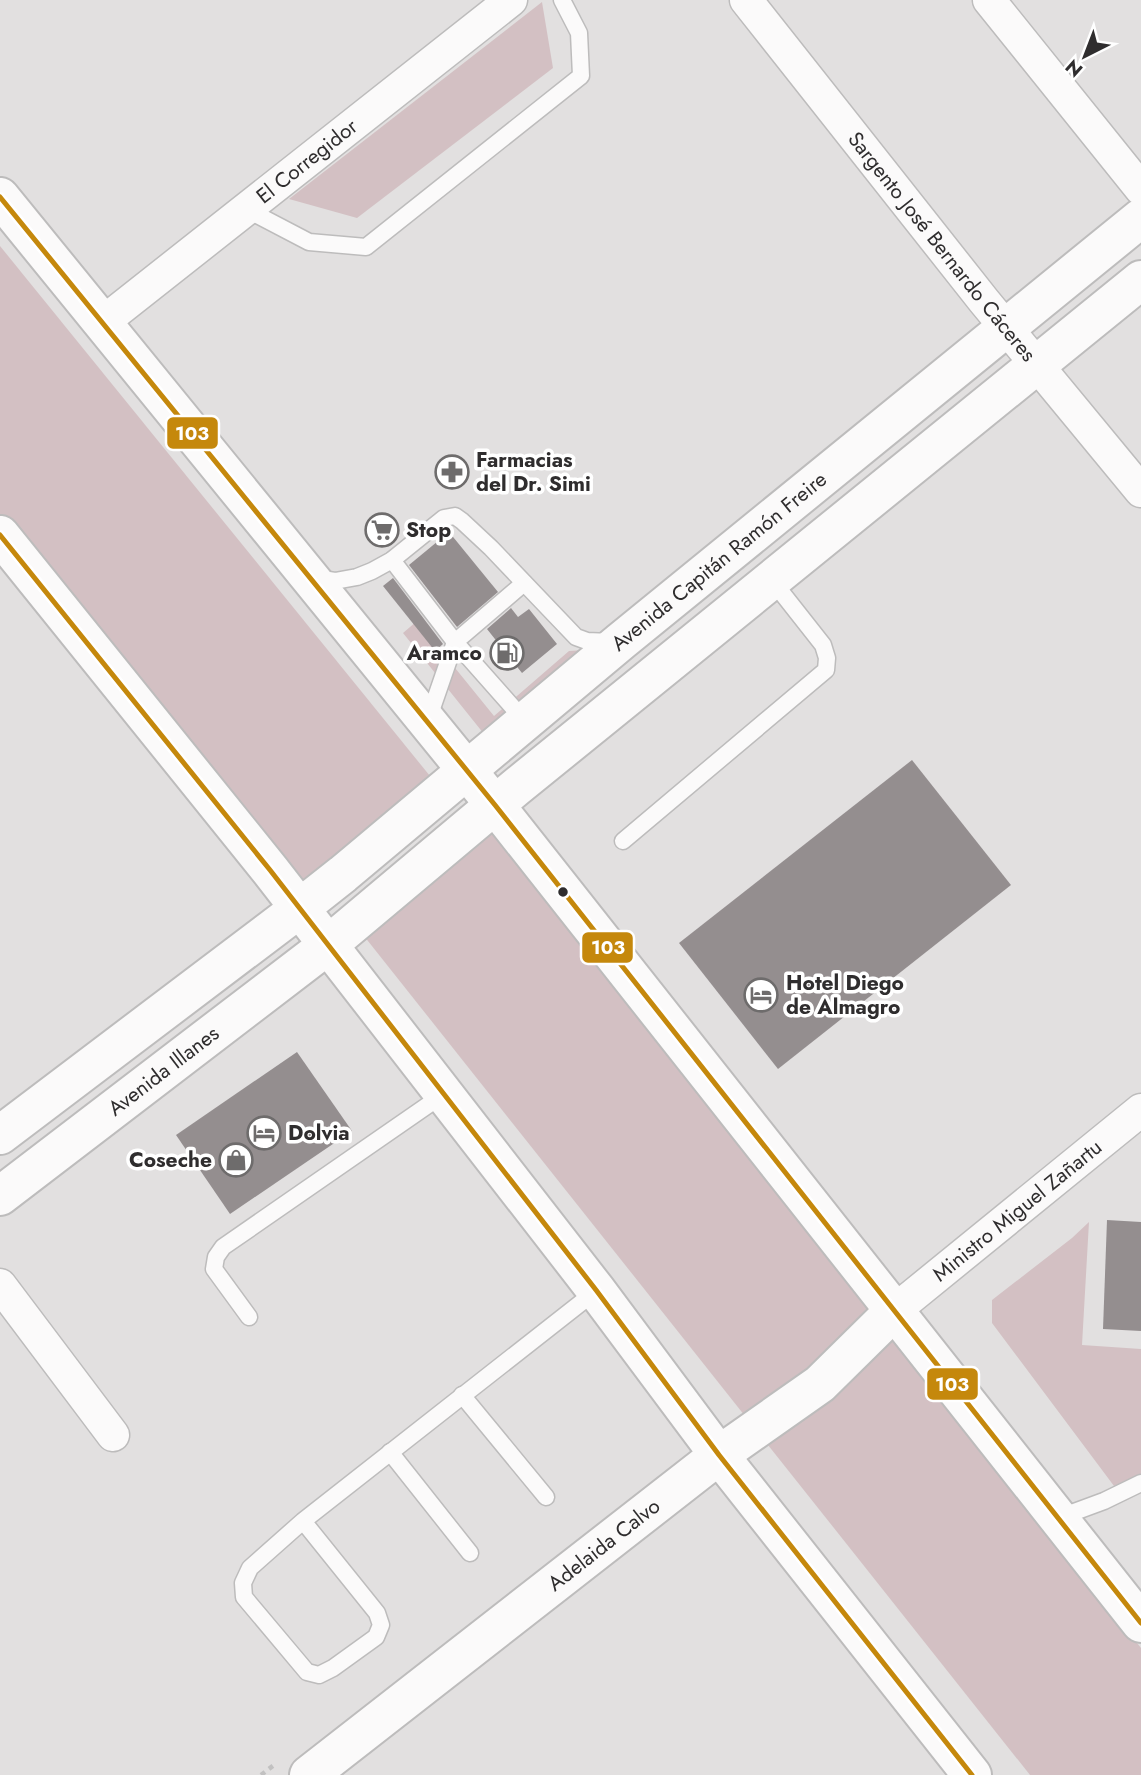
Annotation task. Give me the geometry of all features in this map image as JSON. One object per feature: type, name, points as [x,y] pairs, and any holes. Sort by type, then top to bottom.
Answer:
[{"type":"main road","points":[[0,197],[495,804],[1141,1623]]},
{"type":"main road","name":"Avenida Capitán Ramón Freire","points":[[300,908],[620,642],[1141,218]]},
{"type":"main road","points":[[328,945],[495,804],[1141,280]]},
{"type":"main road","points":[[0,535],[300,908],[596,1290],[719,1455],[972,1775]]},
{"type":"main road","points":[[0,1135],[300,908]]},
{"type":"main road","name":"Avenida Illanes","points":[[0,1196],[328,945]]},
{"type":"main road","name":"Adelaida Calvo","points":[[309,1775],[719,1455],[820,1384],[894,1311]]},
{"type":"street","name":"El Corregidor","points":[[102,323],[511,0]]},
{"type":"street","name":"Sargento José Bernardo Cáceres","points":[[746,0],[984,301],[1141,491]]},
{"type":"street","points":[[989,0],[1141,189]]},
{"type":"street","name":"Ministro Miguel Zañartu","points":[[894,1311],[1141,1110]]},
{"type":"street","points":[[0,1285],[113,1435]]},
{"type":"lane","points":[[246,209],[309,242],[366,247],[582,76],[579,33],[562,0]]},
{"type":"lane","points":[[310,578],[335,581],[357,577],[392,560],[444,518],[455,516],[491,548],[576,637],[587,641],[620,642]]},
{"type":"lane","points":[[392,560],[455,642],[525,721]]},
{"type":"lane","points":[[623,841],[826,670],[827,658],[823,645],[771,579]]},
{"type":"lane","points":[[428,722],[455,642],[524,583]]},
{"type":"lane","points":[[249,1317],[214,1269],[216,1257],[223,1247],[444,1094]]},
{"type":"lane","points":[[303,1521],[377,1613],[381,1625],[376,1637],[319,1675],[307,1672],[244,1597],[243,1583],[250,1568],[303,1521],[596,1290]]},
{"type":"lane","points":[[462,1395],[546,1496]]},
{"type":"lane","points":[[390,1452],[470,1553]]},
{"type":"lane","points":[[1058,1518],[1104,1501],[1141,1483]]},
{"type":"shaded area","points":[[542,2],[553,68],[357,218],[289,199]]},
{"type":"shaded area","points":[[0,246],[430,776],[297,887],[0,517]]},
{"type":"shaded area","points":[[417,621],[494,716],[569,651],[585,650],[484,734],[403,633]]},
{"type":"shaded area","points":[[492,828],[1141,1648],[1141,1775],[1030,1775],[364,936]]},
{"type":"shaded area","points":[[1089,1222],[1082,1345],[1141,1349],[1141,1475],[1114,1486],[992,1323],[992,1300]]},
{"type":"building","points":[[449,532],[498,592],[457,627],[409,565]]},
{"type":"building","points":[[393,578],[443,644],[435,651],[383,586]]},
{"type":"building","points":[[511,608],[518,617],[529,609],[557,644],[522,673],[487,629]]},
{"type":"building","points":[[912,760],[1011,885],[778,1069],[679,943]]},
{"type":"building","name":"Dolvia","points":[[297,1052],[352,1131],[230,1214],[176,1135]]},
{"type":"building","points":[[1107,1220],[1141,1222],[1141,1331],[1103,1329]]},
{"type":"transit line","name":"103","points":[[0,197],[495,805],[1141,1623]]},
{"type":"transit line","name":"103","points":[[0,535],[270,870],[596,1290],[719,1455],[972,1775]]},
{"type":"place","name":"Farmacias del Dr. Simi","points":[[452,472]]},
{"type":"place","name":"Stop","points":[[382,530]]},
{"type":"place","name":"Aramco","points":[[507,653]]},
{"type":"place","name":"Hotel Diego de Almagro","points":[[761,995]]},
{"type":"place","name":"Dolvia","points":[[264,1133]]},
{"type":"place","name":"Coseche","points":[[236,1160]]}]
